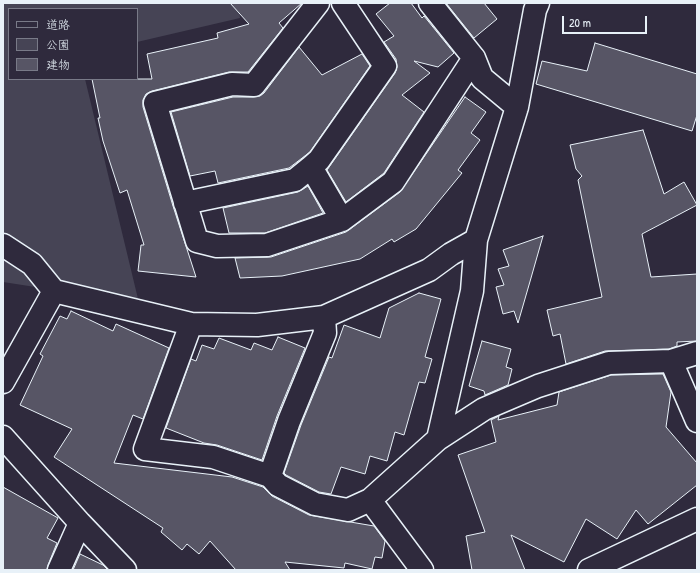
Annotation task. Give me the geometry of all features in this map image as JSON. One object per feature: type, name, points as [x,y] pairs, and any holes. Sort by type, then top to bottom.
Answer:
[{"type":"street","points":[[318,3],[254,84],[232,84],[155,103],[197,241],[217,246],[267,245],[342,220],[393,182],[474,58]]},
{"type":"street","points":[[185,203],[295,180],[319,160],[385,66],[343,3]]},
{"type":"street","points":[[430,3],[474,58],[482,78],[517,107]]},
{"type":"street","points":[[438,439],[472,291],[476,240],[517,107],[535,10],[538,3]]},
{"type":"street","points":[[311,167],[342,220]]},
{"type":"street","points":[[3,246],[32,264],[54,291],[191,324],[257,325],[324,317],[430,270],[451,254],[476,240]]},
{"type":"street","points":[[3,382],[54,291]]},
{"type":"street","points":[[270,476],[289,422],[325,333],[324,317]]},
{"type":"street","points":[[191,324],[145,449],[213,457],[270,476],[278,485],[315,504],[348,510],[370,500],[438,439],[484,409],[538,386],[609,363],[671,361],[697,353]]},
{"type":"street","points":[[671,361],[697,421]]},
{"type":"street","points":[[3,437],[80,523],[125,570]]},
{"type":"street","points":[[370,500],[422,570]]},
{"type":"street","points":[[589,570],[697,519]]},
{"type":"street","points":[[59,570],[80,523]]},
{"type":"green space","points":[[3,3],[238,3],[240,18],[138,42],[138,8],[8,8],[8,80],[85,80],[139,303],[3,282]]},
{"type":"building","points":[[230,3],[302,3],[279,23],[283,28],[248,72],[229,72],[152,91],[146,94],[143,100],[143,107],[196,277],[138,271],[141,245],[144,245],[127,190],[120,193],[103,141],[92,80],[152,79],[147,54],[218,38],[217,33],[249,24]]},
{"type":"building","points":[[390,3],[411,3],[422,18],[424,16],[454,53],[438,67],[414,61],[430,73],[402,95],[424,112],[384,173],[346,202],[327,170],[395,73],[397,67],[396,59],[384,42],[394,36],[376,14]]},
{"type":"building","points":[[446,3],[484,3],[497,19],[474,38]]},
{"type":"building","points":[[595,43],[697,74],[697,115],[692,131],[536,84],[542,61],[587,71]]},
{"type":"building","points":[[299,47],[322,75],[362,54],[370,66],[310,152],[289,168],[218,183],[215,171],[190,176],[171,112],[233,97],[260,96],[264,93]]},
{"type":"building","points":[[465,97],[486,112],[471,133],[480,140],[458,170],[462,173],[416,229],[394,242],[392,239],[360,259],[282,276],[240,278],[235,258],[271,257],[346,232],[400,192]]},
{"type":"building","points":[[643,130],[664,194],[684,182],[697,205],[642,234],[651,277],[697,274],[697,341],[677,342],[677,346],[669,349],[605,351],[566,364],[560,334],[553,336],[547,310],[602,297],[578,180],[582,176],[576,169],[570,145]]},
{"type":"building","points":[[308,186],[323,213],[265,233],[229,233],[223,208],[298,192]]},
{"type":"building","points":[[543,236],[518,323],[514,311],[503,314],[496,287],[504,285],[498,269],[509,266],[503,250]]},
{"type":"building","points":[[419,293],[441,299],[425,357],[432,359],[425,383],[419,382],[404,435],[395,432],[387,461],[370,456],[365,474],[341,467],[331,494],[319,492],[286,475],[284,473],[301,425],[329,357],[332,358],[344,325],[380,338],[389,308]]},
{"type":"building","points":[[71,311],[113,331],[116,324],[169,348],[143,419],[133,415],[114,463],[232,477],[263,487],[272,496],[309,515],[374,526],[385,541],[382,558],[375,557],[372,569],[345,563],[344,568],[285,562],[290,570],[236,570],[210,541],[199,554],[187,544],[182,550],[161,532],[163,528],[54,457],[72,429],[20,405],[43,356],[40,354],[60,316],[67,319]]},
{"type":"building","points":[[278,337],[305,348],[277,416],[262,460],[217,445],[204,443],[166,428],[191,359],[196,361],[202,345],[214,349],[219,338],[251,350],[254,343],[272,350]]},
{"type":"building","points":[[482,341],[511,349],[506,367],[512,369],[508,385],[485,395],[484,391],[469,386]]},
{"type":"building","points":[[663,374],[671,392],[666,427],[697,463],[697,485],[648,524],[636,510],[617,539],[586,519],[564,562],[511,535],[525,570],[472,570],[466,536],[485,532],[458,455],[496,442],[491,420],[499,416],[498,420],[557,405],[559,392],[611,375]]},
{"type":"building","points":[[3,487],[58,518],[47,538],[57,543],[47,570],[3,570]]},
{"type":"building","points":[[80,554],[103,565],[108,570],[73,570]]}]
